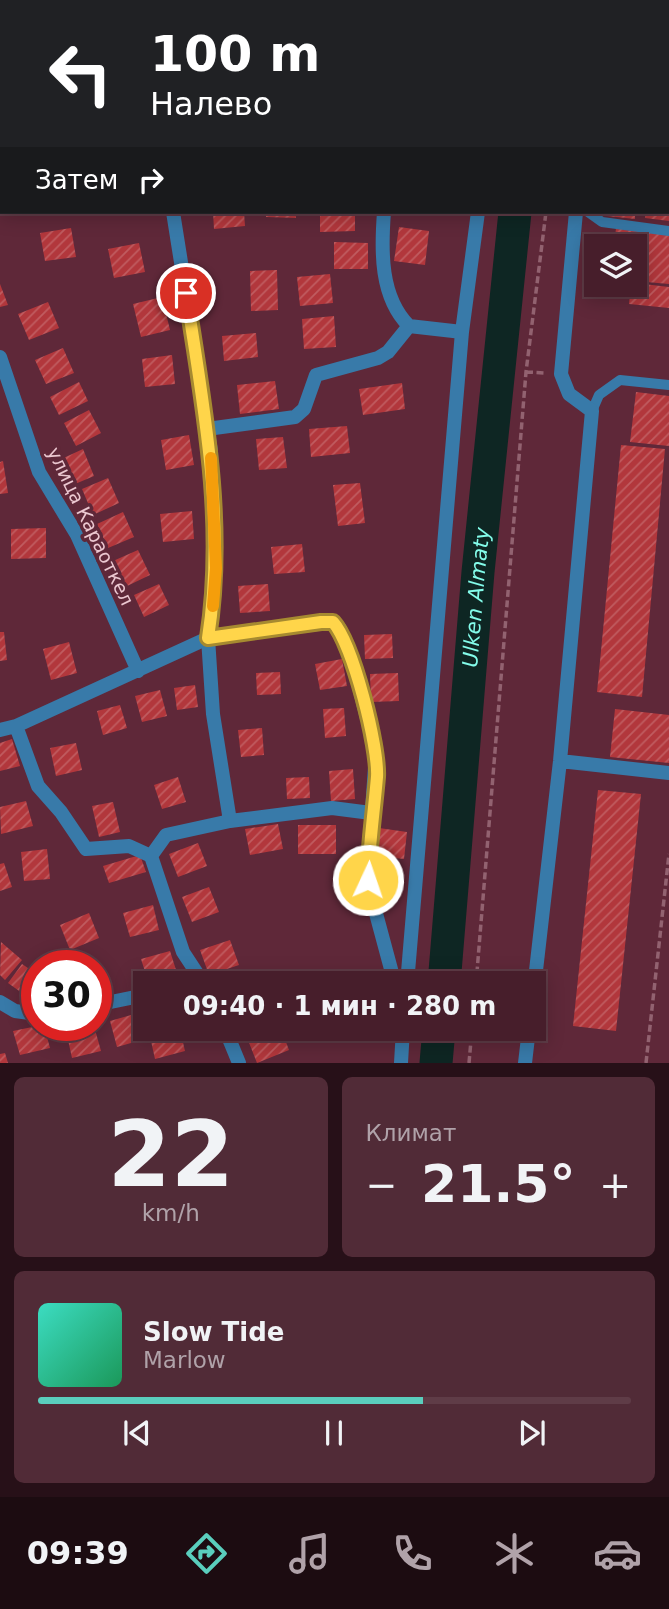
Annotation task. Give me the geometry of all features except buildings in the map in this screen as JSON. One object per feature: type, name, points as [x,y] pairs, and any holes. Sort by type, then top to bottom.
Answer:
[{"type":"street","points":[[173,214],[207,429],[216,568],[208,638],[213,715],[230,821]]},
{"type":"street","points":[[384,214],[382,239],[389,295],[396,313],[409,327],[462,331]]},
{"type":"street","points":[[408,971],[462,331],[478,214]]},
{"type":"street","points":[[536,971],[592,411],[569,394],[561,374],[576,214]]},
{"type":"street","points":[[207,429],[295,417],[304,409],[316,375],[378,358],[388,352],[409,327]]},
{"type":"street","name":"улица Караоткел","points":[[0,357],[39,472],[77,536],[138,671]]},
{"type":"street","points":[[0,730],[16,726],[208,638],[333,622],[340,629],[353,664],[376,753],[377,777],[371,813],[368,880],[392,971]]},
{"type":"street","points":[[16,726],[38,786],[61,812],[82,845],[92,851],[136,847],[151,856],[183,952],[196,971]]},
{"type":"street","points":[[559,761],[669,773]]},
{"type":"street","points":[[151,856],[166,835],[230,821],[332,808],[371,813]]},
{"type":"street","points":[[112,1001],[133,997]]},
{"type":"street","points":[[0,1002],[21,1012]]},
{"type":"street","points":[[230,1041],[239,1063]]},
{"type":"street","points":[[401,1063],[402,1041]]},
{"type":"street","points":[[525,1063],[528,1041]]},
{"type":"lane","points":[[591,214],[602,222],[669,231]]},
{"type":"lane","points":[[592,411],[599,395],[620,380],[669,385]]},
{"type":"path","points":[[477,971],[526,372],[546,214]]},
{"type":"path","points":[[646,1063],[669,855]]},
{"type":"path","points":[[469,1063],[471,1041]]},
{"type":"waterway","name":"Ulken Almaty","points":[[445,971],[478,572],[515,214]]},
{"type":"waterway","name":"Ulken Almaty","points":[[436,1063],[438,1041]]},
{"type":"slow traffic","points":[[211,458],[216,568],[213,606]]},
{"type":"route","points":[[186,293],[211,451],[216,568],[208,638],[321,622],[333,622],[340,629],[353,664],[376,753],[377,777],[371,813],[368,880]]}]
